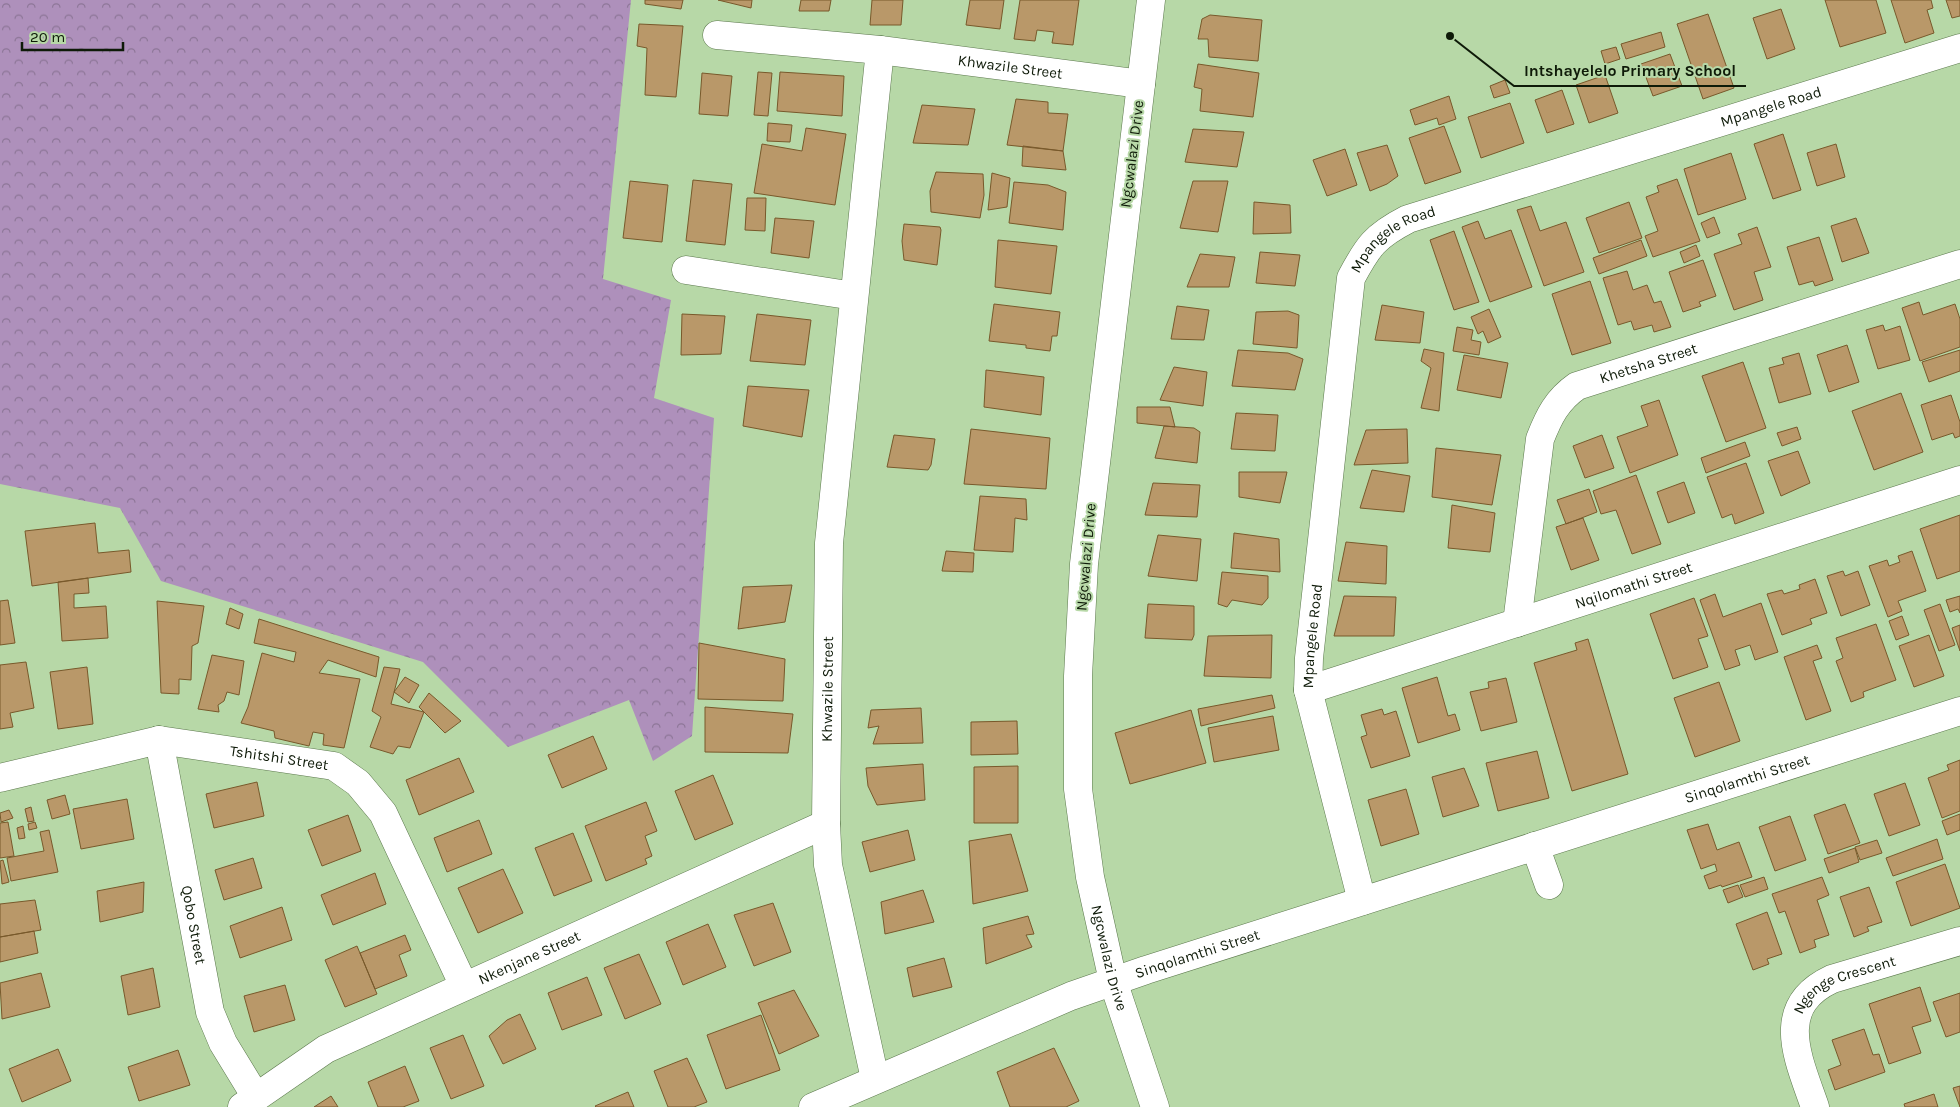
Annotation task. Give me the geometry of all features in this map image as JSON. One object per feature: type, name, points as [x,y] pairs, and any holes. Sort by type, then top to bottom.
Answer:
[{"type":"street","name":"Ngcwalazi Drive","points":[[1151,0],[1084,564],[1078,676],[1078,790],[1090,878],[1113,981],[1155,1107]]},
{"type":"street","name":"Khwazile Street","points":[[717,35],[880,50],[1140,84]]},
{"type":"street","name":"Mpangele Road","points":[[1362,901],[1308,690],[1312,620],[1350,278],[1372,242],[1408,218],[1960,48]]},
{"type":"street","name":"Khwazile Street","points":[[874,1079],[828,865],[826,824],[829,543],[880,50]]},
{"type":"street","name":"Khetsha Street","points":[[1517,623],[1540,439],[1551,412],[1564,395],[1578,386],[1960,264]]},
{"type":"street","points":[[686,270],[854,296]]},
{"type":"street","name":"Nqilomathi Street","points":[[1308,690],[1960,480]]},
{"type":"street","name":"Sinqolamthi Street","points":[[813,1107],[874,1079],[1070,996],[1113,981],[1960,711]]},
{"type":"street","name":"Tshitshi Street","points":[[0,778],[160,740],[334,766],[358,783],[383,813],[464,986]]},
{"type":"street","name":"Qobo Street","points":[[160,740],[210,1012],[249,1102]]},
{"type":"street","name":"Nkenjane Street","points":[[249,1102],[326,1049],[826,824]]},
{"type":"street","points":[[1535,846],[1549,886]]},
{"type":"street","name":"Ngenge Crescent","points":[[1815,1107],[1795,1046],[1794,1028],[1796,1017],[1809,994],[1820,984],[1832,979],[1960,941]]},
{"type":"green space","points":[[0,0],[631,0],[603,279],[671,300],[654,398],[714,418],[692,736],[653,761],[629,700],[508,747],[423,662],[161,581],[120,508],[0,484]]},
{"type":"building","points":[[645,0],[683,0],[681,9],[645,4]]},
{"type":"building","points":[[718,0],[752,0],[751,8]]},
{"type":"building","points":[[801,0],[831,0],[829,11],[799,11]]},
{"type":"building","points":[[872,0],[903,0],[901,25],[870,25]]},
{"type":"building","points":[[970,0],[1004,0],[1000,29],[966,25]]},
{"type":"building","points":[[1020,0],[1079,0],[1073,45],[1052,43],[1054,32],[1037,30],[1035,41],[1014,39]]},
{"type":"building","points":[[1825,0],[1876,0],[1886,33],[1840,47]]},
{"type":"building","points":[[1891,0],[1931,0],[1933,8],[1927,10],[1934,33],[1905,43]]},
{"type":"building","points":[[1946,0],[1960,0],[1960,16],[1952,18]]},
{"type":"building","points":[[1781,9],[1795,49],[1767,59],[1753,18]]},
{"type":"building","points":[[1708,14],[1734,88],[1703,99],[1677,24]]},
{"type":"building","points":[[1210,15],[1262,20],[1258,61],[1209,57],[1208,39],[1198,39],[1202,19]]},
{"type":"building","points":[[639,24],[683,26],[676,97],[645,95],[647,48],[637,46]]},
{"type":"building","points":[[1661,32],[1665,47],[1626,59],[1621,44]]},
{"type":"building","points":[[1616,47],[1620,59],[1605,64],[1601,51]]},
{"type":"building","points":[[1670,54],[1682,86],[1653,96],[1641,64]]},
{"type":"building","points":[[1198,64],[1259,73],[1253,117],[1200,111],[1202,89],[1194,87]]},
{"type":"building","points":[[758,72],[772,73],[768,116],[754,115]]},
{"type":"building","points":[[780,72],[844,76],[842,116],[777,111]]},
{"type":"building","points":[[702,73],[732,76],[728,116],[699,114]]},
{"type":"building","points":[[1605,75],[1618,113],[1589,123],[1576,85]]},
{"type":"building","points":[[1505,80],[1510,93],[1494,98],[1490,86]]},
{"type":"building","points":[[1562,90],[1574,124],[1547,133],[1535,100]]},
{"type":"building","points":[[1449,96],[1456,119],[1439,125],[1437,118],[1415,125],[1410,110]]},
{"type":"building","points":[[1016,99],[1048,102],[1048,113],[1068,114],[1063,151],[1007,145]]},
{"type":"building","points":[[1510,103],[1524,143],[1481,158],[1468,117]]},
{"type":"building","points":[[922,105],[975,109],[968,145],[913,143]]},
{"type":"building","points":[[768,123],[792,125],[790,142],[767,141]]},
{"type":"building","points":[[1444,126],[1461,172],[1425,184],[1409,138]]},
{"type":"building","points":[[806,128],[846,134],[835,205],[754,193],[762,144],[802,151]]},
{"type":"building","points":[[1193,129],[1244,132],[1237,167],[1185,162]]},
{"type":"building","points":[[1783,134],[1801,190],[1773,199],[1754,144]]},
{"type":"building","points":[[1836,144],[1845,177],[1817,186],[1807,153]]},
{"type":"building","points":[[1387,145],[1398,176],[1387,184],[1370,191],[1357,153]]},
{"type":"building","points":[[1023,146],[1063,151],[1066,170],[1022,166]]},
{"type":"building","points":[[1345,149],[1357,185],[1327,196],[1313,160]]},
{"type":"building","points":[[1731,153],[1746,199],[1698,215],[1684,169]]},
{"type":"building","points":[[936,172],[983,174],[984,195],[980,218],[931,212],[930,191]]},
{"type":"building","points":[[992,173],[1010,178],[1007,207],[988,210]]},
{"type":"building","points":[[1677,179],[1700,241],[1653,257],[1645,236],[1658,231],[1646,197],[1659,192],[1657,186]]},
{"type":"building","points":[[693,180],[732,184],[725,245],[686,241]]},
{"type":"building","points":[[630,181],[668,185],[662,242],[623,238]]},
{"type":"building","points":[[1193,181],[1228,181],[1218,232],[1180,228]]},
{"type":"building","points":[[1014,182],[1048,185],[1066,192],[1063,230],[1009,223]]},
{"type":"building","points":[[747,198],[766,198],[765,231],[745,230]]},
{"type":"building","points":[[1254,202],[1290,205],[1291,233],[1253,234]]},
{"type":"building","points":[[1629,202],[1642,238],[1599,253],[1586,218]]},
{"type":"building","points":[[1531,206],[1540,231],[1566,222],[1584,272],[1544,286],[1517,210]]},
{"type":"building","points":[[1714,217],[1720,233],[1707,238],[1701,223]]},
{"type":"building","points":[[775,218],[814,221],[809,258],[771,253]]},
{"type":"building","points":[[1856,218],[1869,253],[1842,262],[1831,226]]},
{"type":"building","points":[[1478,221],[1485,239],[1511,230],[1532,287],[1490,302],[1462,227]]},
{"type":"building","points":[[904,224],[940,227],[937,265],[904,260],[902,241]]},
{"type":"building","points":[[1757,227],[1771,267],[1754,272],[1763,300],[1734,310],[1714,254],[1742,244],[1738,234]]},
{"type":"building","points":[[1454,231],[1479,302],[1454,310],[1430,240]]},
{"type":"building","points":[[1819,237],[1833,280],[1815,286],[1813,281],[1799,285],[1787,247]]},
{"type":"building","points":[[998,240],[1057,246],[1051,294],[995,287]]},
{"type":"building","points":[[1641,240],[1647,256],[1599,274],[1593,258]]},
{"type":"building","points":[[1696,245],[1700,256],[1684,263],[1680,252]]},
{"type":"building","points":[[1260,252],[1300,255],[1295,286],[1256,283]]},
{"type":"building","points":[[1200,254],[1235,257],[1229,287],[1187,287]]},
{"type":"building","points":[[1703,260],[1716,296],[1699,302],[1701,306],[1683,312],[1669,272]]},
{"type":"building","points":[[1627,271],[1633,290],[1647,285],[1654,303],[1661,301],[1671,327],[1654,332],[1652,325],[1634,330],[1631,321],[1618,325],[1603,278]]},
{"type":"building","points":[[1590,281],[1611,343],[1572,355],[1552,294]]},
{"type":"building","points":[[1919,302],[1923,315],[1955,304],[1960,319],[1960,347],[1920,361],[1902,308]]},
{"type":"building","points":[[994,304],[1060,312],[1057,336],[1052,336],[1050,351],[1026,348],[1026,345],[989,341]]},
{"type":"building","points":[[1382,305],[1424,312],[1420,343],[1375,340]]},
{"type":"building","points":[[1177,306],[1209,310],[1204,340],[1171,339]]},
{"type":"building","points":[[1489,309],[1501,337],[1488,343],[1483,331],[1478,334],[1471,317]]},
{"type":"building","points":[[1288,311],[1299,315],[1297,348],[1253,344],[1256,312]]},
{"type":"building","points":[[682,314],[725,316],[721,354],[681,355]]},
{"type":"building","points":[[757,314],[811,320],[805,365],[750,361]]},
{"type":"building","points":[[1883,325],[1885,331],[1900,326],[1910,360],[1878,369],[1866,330]]},
{"type":"building","points":[[1457,327],[1473,330],[1471,340],[1481,342],[1479,355],[1453,351]]},
{"type":"building","points":[[1847,345],[1859,382],[1829,392],[1817,355]]},
{"type":"building","points":[[1424,349],[1444,353],[1439,411],[1421,408],[1431,368],[1421,361]]},
{"type":"building","points":[[1238,350],[1288,353],[1303,359],[1295,390],[1232,386]]},
{"type":"building","points":[[1960,350],[1960,371],[1929,382],[1922,362]]},
{"type":"building","points":[[1799,353],[1811,394],[1779,403],[1769,368],[1784,364],[1782,358]]},
{"type":"building","points":[[1464,355],[1508,363],[1501,398],[1457,390]]},
{"type":"building","points":[[1743,362],[1766,428],[1726,442],[1702,376]]},
{"type":"building","points":[[1174,367],[1207,372],[1203,406],[1160,400]]},
{"type":"building","points":[[986,370],[1044,377],[1041,415],[984,407]]},
{"type":"building","points":[[748,386],[809,390],[802,437],[743,426]]},
{"type":"building","points":[[1901,393],[1923,452],[1874,470],[1852,411]]},
{"type":"building","points":[[1951,395],[1960,422],[1960,436],[1955,438],[1953,433],[1932,440],[1921,405]]},
{"type":"building","points":[[1659,400],[1678,455],[1630,473],[1617,437],[1648,426],[1641,406]]},
{"type":"building","points":[[1137,407],[1170,407],[1175,427],[1137,423]]},
{"type":"building","points":[[1236,413],[1278,415],[1275,451],[1231,449]]},
{"type":"building","points":[[1164,426],[1194,428],[1200,432],[1197,463],[1155,458]]},
{"type":"building","points":[[1797,427],[1801,439],[1782,446],[1777,433]]},
{"type":"building","points":[[971,429],[1050,438],[1046,489],[964,484]]},
{"type":"building","points":[[1407,429],[1408,463],[1354,465],[1366,430]]},
{"type":"building","points":[[894,435],[935,439],[931,465],[928,470],[887,467]]},
{"type":"building","points":[[1602,435],[1614,468],[1585,478],[1573,446]]},
{"type":"building","points":[[1745,442],[1750,456],[1706,473],[1701,458]]},
{"type":"building","points":[[1436,448],[1501,455],[1492,505],[1432,497]]},
{"type":"building","points":[[1798,451],[1810,483],[1781,496],[1768,461]]},
{"type":"building","points":[[1746,463],[1764,513],[1735,524],[1732,514],[1722,518],[1707,477]]},
{"type":"building","points":[[1372,470],[1410,476],[1404,512],[1360,508]]},
{"type":"building","points":[[1239,472],[1287,472],[1280,503],[1239,497]]},
{"type":"building","points":[[1636,475],[1661,544],[1632,554],[1616,510],[1601,514],[1593,491]]},
{"type":"building","points":[[1684,482],[1695,513],[1668,523],[1657,492]]},
{"type":"building","points":[[1153,483],[1200,485],[1197,517],[1145,515]]},
{"type":"building","points":[[1589,489],[1597,512],[1566,524],[1557,500]]},
{"type":"building","points":[[980,496],[1026,499],[1027,520],[1015,518],[1013,552],[974,550]]},
{"type":"building","points":[[1452,505],[1495,513],[1490,552],[1448,548]]},
{"type":"building","points":[[1960,515],[1960,571],[1937,579],[1920,529]]},
{"type":"building","points":[[1583,518],[1599,560],[1571,570],[1556,527]]},
{"type":"building","points":[[95,523],[98,553],[129,550],[131,572],[32,586],[25,531]]},
{"type":"building","points":[[1234,533],[1279,539],[1280,572],[1231,568]]},
{"type":"building","points":[[1158,535],[1201,539],[1197,581],[1148,576]]},
{"type":"building","points":[[1346,542],[1387,546],[1386,584],[1338,581]]},
{"type":"building","points":[[946,551],[974,553],[973,572],[942,571]]},
{"type":"building","points":[[1912,551],[1926,591],[1898,601],[1902,611],[1888,617],[1869,566],[1887,560],[1889,566],[1900,562],[1898,556]]},
{"type":"building","points":[[1843,571],[1845,576],[1858,571],[1870,605],[1841,616],[1827,576]]},
{"type":"building","points":[[1222,572],[1268,576],[1268,598],[1262,605],[1232,600],[1227,607],[1218,604]]},
{"type":"building","points":[[88,578],[89,593],[74,594],[74,608],[106,606],[108,638],[62,641],[58,582]]},
{"type":"building","points":[[1815,579],[1827,613],[1810,619],[1812,624],[1782,635],[1767,594],[1782,590],[1784,594],[1800,589],[1799,585]]},
{"type":"building","points":[[792,585],[785,622],[738,629],[743,587]]},
{"type":"building","points":[[1715,594],[1723,617],[1761,603],[1778,652],[1755,660],[1750,645],[1735,650],[1740,665],[1725,670],[1700,600]]},
{"type":"building","points":[[1344,596],[1396,597],[1394,636],[1334,636]]},
{"type":"building","points":[[1960,596],[1960,613],[1958,609],[1950,612],[1946,600]]},
{"type":"building","points":[[1694,598],[1708,636],[1698,639],[1708,667],[1673,679],[1650,614]]},
{"type":"building","points":[[8,600],[15,643],[0,645],[0,601]]},
{"type":"building","points":[[157,601],[204,606],[198,643],[192,646],[191,680],[179,679],[179,694],[161,693]]},
{"type":"building","points":[[1148,604],[1194,606],[1194,635],[1192,640],[1145,638]]},
{"type":"building","points":[[1940,604],[1955,645],[1939,651],[1924,610]]},
{"type":"building","points":[[230,608],[243,614],[239,629],[226,624]]},
{"type":"building","points":[[1902,616],[1909,635],[1896,640],[1889,621]]},
{"type":"building","points":[[259,619],[379,657],[376,677],[328,660],[319,673],[360,679],[344,748],[323,745],[324,734],[313,732],[309,746],[275,738],[274,731],[241,723],[248,707],[262,653],[294,662],[296,652],[254,643]]},
{"type":"building","points":[[1876,624],[1896,680],[1863,692],[1864,697],[1851,702],[1836,661],[1843,658],[1836,638]]},
{"type":"building","points":[[1960,625],[1960,651],[1952,628]]},
{"type":"building","points":[[1272,635],[1271,678],[1204,676],[1208,636]]},
{"type":"building","points":[[1929,635],[1944,676],[1914,687],[1899,646]]},
{"type":"building","points":[[1588,639],[1628,774],[1572,791],[1534,663],[1577,650],[1575,643]]},
{"type":"building","points":[[699,643],[785,659],[783,701],[698,699]]},
{"type":"building","points":[[1817,645],[1822,658],[1813,661],[1831,711],[1806,720],[1784,657]]},
{"type":"building","points":[[212,655],[244,661],[239,695],[227,692],[224,701],[218,705],[219,712],[198,709]]},
{"type":"building","points":[[26,662],[34,708],[10,713],[13,727],[0,729],[0,665]]},
{"type":"building","points":[[87,667],[93,724],[58,729],[50,672]]},
{"type":"building","points":[[384,667],[400,669],[391,704],[424,712],[410,748],[398,746],[393,754],[370,747],[381,717],[372,711]]},
{"type":"building","points":[[405,677],[419,685],[409,703],[394,692]]},
{"type":"building","points":[[1437,677],[1448,716],[1455,714],[1460,730],[1418,743],[1402,688]]},
{"type":"building","points":[[1506,678],[1517,722],[1481,731],[1470,692],[1489,688],[1488,682]]},
{"type":"building","points":[[1719,682],[1740,741],[1695,757],[1674,698]]},
{"type":"building","points":[[429,693],[461,721],[445,733],[419,707]]},
{"type":"building","points":[[1272,695],[1275,708],[1201,726],[1198,709]]},
{"type":"building","points":[[705,707],[793,714],[788,753],[705,752]]},
{"type":"building","points":[[921,708],[923,743],[873,744],[879,726],[868,728],[871,710]]},
{"type":"building","points":[[1382,709],[1384,715],[1396,711],[1410,756],[1371,768],[1361,737],[1367,735],[1361,715]]},
{"type":"building","points":[[1191,710],[1206,763],[1130,784],[1115,733]]},
{"type":"building","points":[[1273,716],[1279,750],[1214,762],[1208,728]]},
{"type":"building","points":[[1017,721],[1018,754],[971,755],[971,722]]},
{"type":"building","points":[[593,736],[607,769],[562,788],[548,755]]},
{"type":"building","points":[[1537,751],[1549,798],[1498,811],[1486,763]]},
{"type":"building","points":[[459,758],[474,792],[419,815],[406,780]]},
{"type":"building","points":[[1960,760],[1960,811],[1942,818],[1928,778],[1949,770],[1947,765]]},
{"type":"building","points":[[923,764],[925,800],[877,805],[868,786],[866,768]]},
{"type":"building","points":[[1018,766],[1018,823],[974,823],[974,767]]},
{"type":"building","points":[[1464,768],[1479,806],[1443,817],[1432,777]]},
{"type":"building","points":[[713,775],[733,824],[695,840],[675,791]]},
{"type":"building","points":[[257,782],[264,816],[214,828],[206,794]]},
{"type":"building","points":[[1905,783],[1920,825],[1889,836],[1874,794]]},
{"type":"building","points":[[1406,789],[1419,834],[1381,846],[1368,800]]},
{"type":"building","points":[[65,795],[70,814],[52,819],[47,800]]},
{"type":"building","points":[[127,799],[134,839],[81,849],[73,809]]},
{"type":"building","points":[[646,802],[657,831],[645,836],[652,856],[645,859],[647,864],[606,881],[585,826]]},
{"type":"building","points":[[1845,804],[1860,843],[1828,854],[1814,815]]},
{"type":"building","points":[[31,807],[34,821],[28,822],[25,809]]},
{"type":"building","points":[[9,810],[13,818],[1,822],[0,813]]},
{"type":"building","points":[[1960,814],[1960,830],[1947,835],[1942,821]]},
{"type":"building","points":[[348,815],[361,851],[322,866],[308,830]]},
{"type":"building","points":[[1790,816],[1806,860],[1775,871],[1759,827]]},
{"type":"building","points":[[479,820],[492,854],[447,872],[434,838]]},
{"type":"building","points":[[8,822],[14,856],[0,858],[0,823]]},
{"type":"building","points":[[35,822],[37,828],[29,830],[28,824]]},
{"type":"building","points":[[1708,824],[1717,850],[1739,842],[1752,877],[1722,887],[1721,885],[1709,889],[1704,876],[1717,871],[1715,864],[1701,869],[1687,830]]},
{"type":"building","points":[[23,826],[25,838],[19,839],[17,828]]},
{"type":"building","points":[[49,830],[58,872],[11,881],[7,858],[44,851],[40,832]]},
{"type":"building","points":[[908,830],[915,860],[870,872],[862,842]]},
{"type":"building","points":[[573,833],[592,881],[554,896],[535,848]]},
{"type":"building","points":[[1011,834],[1028,891],[973,904],[969,841]]},
{"type":"building","points":[[1937,839],[1943,859],[1893,876],[1886,858]]},
{"type":"building","points":[[1877,840],[1882,853],[1860,860],[1855,847]]},
{"type":"building","points":[[1855,848],[1859,862],[1829,873],[1824,859]]},
{"type":"building","points":[[253,858],[262,888],[224,900],[215,870]]},
{"type":"building","points":[[3,860],[9,882],[2,884],[0,861]]},
{"type":"building","points":[[1945,864],[1960,908],[1911,926],[1896,882]]},
{"type":"building","points":[[503,869],[523,913],[478,933],[458,888]]},
{"type":"building","points":[[375,873],[386,904],[333,925],[321,895]]},
{"type":"building","points":[[1764,877],[1768,889],[1745,897],[1740,885]]},
{"type":"building","points":[[1822,877],[1829,895],[1817,900],[1829,935],[1814,940],[1816,947],[1800,953],[1785,911],[1779,913],[1772,894]]},
{"type":"building","points":[[144,882],[143,912],[100,922],[97,891]]},
{"type":"building","points":[[1738,885],[1743,897],[1728,903],[1723,890]]},
{"type":"building","points":[[1869,887],[1882,922],[1867,927],[1869,931],[1854,937],[1840,897]]},
{"type":"building","points":[[923,890],[934,922],[885,934],[881,902]]},
{"type":"building","points":[[35,900],[41,930],[0,937],[0,904]]},
{"type":"building","points":[[773,903],[791,952],[754,966],[734,915]]},
{"type":"building","points":[[282,907],[292,940],[240,958],[230,926]]},
{"type":"building","points":[[1767,912],[1782,954],[1767,959],[1769,964],[1753,970],[1736,924]]},
{"type":"building","points":[[1028,916],[1034,934],[1026,935],[1032,947],[986,964],[983,928]]},
{"type":"building","points":[[708,924],[726,967],[683,985],[666,942]]},
{"type":"building","points":[[34,931],[38,953],[0,962],[0,937]]},
{"type":"building","points":[[405,935],[411,950],[399,955],[407,976],[375,989],[360,953]]},
{"type":"building","points":[[357,946],[377,994],[345,1007],[325,960]]},
{"type":"building","points":[[639,954],[661,1004],[625,1019],[604,968]]},
{"type":"building","points":[[944,958],[952,987],[913,997],[907,968]]},
{"type":"building","points":[[153,968],[160,1007],[128,1015],[121,976]]},
{"type":"building","points":[[41,973],[50,1007],[2,1019],[0,983]]},
{"type":"building","points":[[587,977],[602,1015],[562,1030],[548,993]]},
{"type":"building","points":[[285,985],[295,1020],[254,1032],[244,996]]},
{"type":"building","points":[[1920,987],[1931,1021],[1912,1027],[1921,1053],[1889,1064],[1869,1004]]},
{"type":"building","points":[[794,990],[819,1036],[779,1054],[758,1003]]},
{"type":"building","points":[[1960,993],[1960,1032],[1946,1037],[1933,1002]]},
{"type":"building","points":[[520,1014],[536,1049],[503,1064],[489,1036],[507,1020]]},
{"type":"building","points":[[761,1015],[780,1070],[726,1089],[707,1035]]},
{"type":"building","points":[[1864,1029],[1873,1055],[1879,1054],[1885,1072],[1835,1090],[1828,1070],[1841,1065],[1832,1040]]},
{"type":"building","points":[[463,1035],[484,1086],[451,1099],[430,1048]]},
{"type":"building","points":[[1054,1048],[1079,1101],[1066,1107],[1010,1107],[997,1072]]},
{"type":"building","points":[[58,1049],[71,1081],[22,1102],[9,1069]]},
{"type":"building","points":[[178,1050],[190,1085],[139,1101],[128,1067]]},
{"type":"building","points":[[687,1058],[707,1102],[694,1107],[668,1107],[654,1071]]},
{"type":"building","points":[[405,1066],[419,1101],[403,1107],[378,1107],[368,1082]]},
{"type":"building","points":[[1960,1086],[1960,1107],[1953,1088]]},
{"type":"building","points":[[628,1092],[634,1107],[595,1106]]},
{"type":"building","points":[[1934,1094],[1938,1107],[1905,1107],[1904,1104]]},
{"type":"building","points":[[331,1096],[338,1107],[314,1107]]},
{"type":"place","name":"Intshayelelo Primary School","points":[[1450,36]]}]
